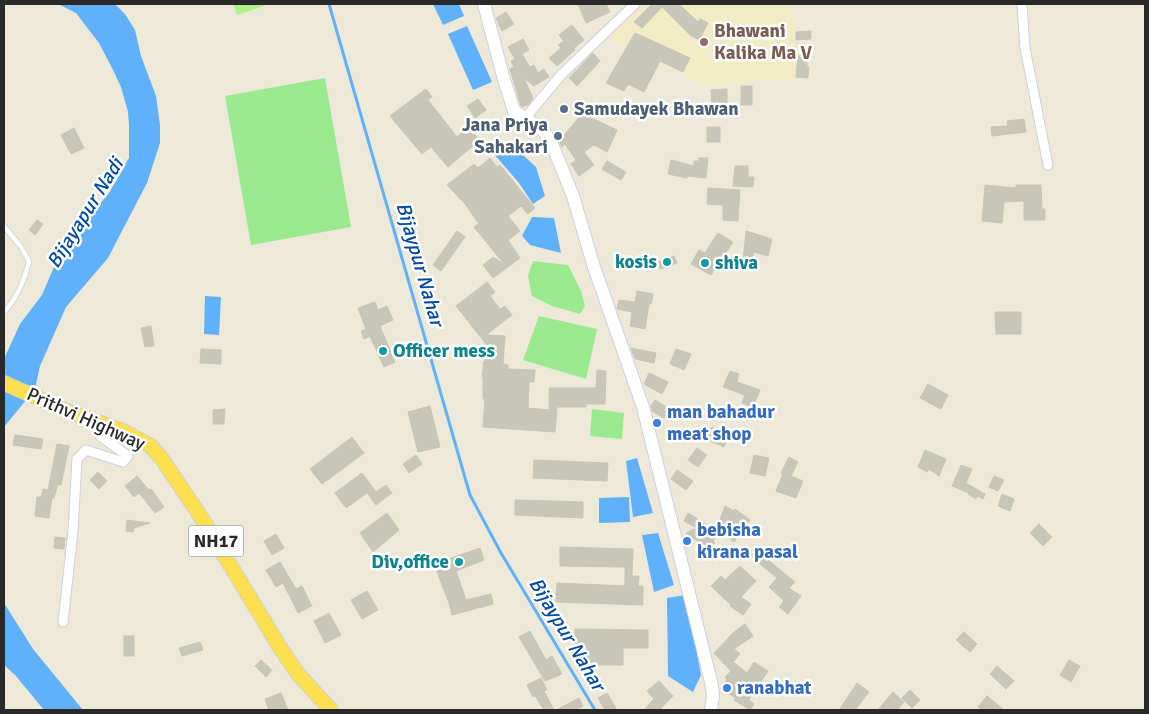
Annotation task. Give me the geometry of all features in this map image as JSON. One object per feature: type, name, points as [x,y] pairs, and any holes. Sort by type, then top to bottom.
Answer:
[{"type":"highway","name":"Prithvi Highway","points":[[4,383],[96,421],[150,446],[162,459],[204,520],[279,646],[298,674],[331,710]]},
{"type":"main road","points":[[484,4],[514,111],[526,117],[543,130],[560,161],[573,196],[594,268],[643,407],[712,686],[711,710]]},
{"type":"street","points":[[526,117],[560,75],[635,4]]},
{"type":"street","points":[[1022,4],[1025,48],[1048,165]]},
{"type":"street","points":[[63,622],[73,531],[77,459],[86,450],[122,462],[128,456],[100,436],[96,421]]},
{"type":"lane","points":[[4,226],[21,246],[29,262],[24,283],[10,306],[4,312]]},
{"type":"shaded area","name":"Bhawani Kalika Ma V","points":[[645,4],[792,4],[795,25],[795,81],[759,80],[730,85],[708,86],[636,55],[610,39],[620,26]]},
{"type":"green space","points":[[233,4],[263,4],[264,6],[237,15]]},
{"type":"green space","points":[[325,78],[351,227],[251,245],[225,96]]},
{"type":"green space","points":[[533,261],[568,265],[581,291],[585,306],[580,314],[552,306],[532,296],[528,276]]},
{"type":"green space","points":[[539,316],[597,329],[586,379],[523,360]]},
{"type":"green space","points":[[592,409],[624,413],[622,439],[590,436]]},
{"type":"water","points":[[58,4],[115,4],[125,14],[135,30],[141,56],[156,96],[160,125],[160,143],[147,183],[108,258],[66,307],[40,366],[35,389],[4,427],[4,359],[20,324],[42,295],[60,253],[109,193],[129,158],[128,112],[121,87],[99,43],[76,13]]},
{"type":"water","points":[[433,4],[459,4],[464,16],[443,25]]},
{"type":"water","points":[[467,26],[492,82],[473,90],[448,34]]},
{"type":"water","points":[[510,143],[536,167],[545,196],[533,204],[519,183],[493,153],[500,144]]},
{"type":"water","points":[[532,217],[554,218],[561,253],[530,245],[522,236]]},
{"type":"water","points":[[205,296],[221,297],[219,335],[204,334]]},
{"type":"water","points":[[637,458],[653,513],[633,517],[626,461]]},
{"type":"water","points":[[629,497],[630,522],[599,523],[599,498]]},
{"type":"water","points":[[658,533],[674,585],[654,592],[642,535]]},
{"type":"water","points":[[686,595],[701,675],[693,692],[668,676],[667,598]]},
{"type":"water","points":[[4,603],[33,649],[83,710],[44,710],[15,675],[4,665]]},
{"type":"building","points":[[578,4],[606,4],[610,12],[586,23]]},
{"type":"building","points":[[652,4],[679,4],[698,22],[700,19],[708,23],[699,40],[690,35],[662,7],[642,28],[634,22]]},
{"type":"building","points":[[506,12],[514,24],[502,31],[496,18]]},
{"type":"building","points":[[572,25],[584,40],[557,66],[549,58],[561,48],[558,45],[564,41],[559,35]]},
{"type":"building","points":[[811,31],[811,39],[796,40],[796,32]]},
{"type":"building","points":[[635,33],[690,58],[683,72],[660,61],[644,92],[628,84],[624,91],[606,83]]},
{"type":"building","points":[[523,39],[529,50],[522,54],[530,67],[534,65],[538,73],[544,69],[549,77],[534,86],[524,78],[533,98],[529,104],[523,107],[521,106],[510,69],[514,67],[511,61],[515,59],[508,47]]},
{"type":"building","points":[[593,53],[600,61],[577,86],[569,78]]},
{"type":"building","points":[[798,56],[807,57],[807,67],[809,67],[808,78],[796,77]]},
{"type":"building","points":[[741,86],[752,86],[752,105],[741,105]]},
{"type":"building","points":[[426,89],[432,97],[428,100],[457,137],[468,127],[480,140],[448,167],[431,147],[422,154],[390,116]]},
{"type":"building","points":[[727,89],[727,108],[712,108],[711,90]]},
{"type":"building","points":[[478,99],[486,110],[475,118],[467,106]]},
{"type":"building","points":[[581,113],[617,130],[607,152],[594,145],[584,152],[594,165],[579,176],[571,164],[576,160],[565,144],[562,147],[558,138],[562,134],[564,135]]},
{"type":"building","points":[[1024,119],[1026,132],[992,136],[991,127],[1008,126],[1007,121]]},
{"type":"building","points":[[707,127],[720,127],[720,142],[707,142]]},
{"type":"building","points":[[74,128],[84,148],[71,154],[61,135]]},
{"type":"building","points":[[490,158],[497,167],[500,165],[535,208],[528,214],[521,206],[508,216],[520,231],[508,240],[520,258],[493,278],[483,265],[493,257],[505,265],[474,227],[479,224],[466,205],[447,185],[474,164],[478,168]]},
{"type":"building","points":[[699,158],[708,158],[706,178],[687,176],[687,178],[668,174],[671,160],[694,166],[694,161],[699,161]]},
{"type":"building","points":[[607,161],[626,172],[621,180],[602,169]]},
{"type":"building","points":[[735,166],[748,166],[748,177],[754,177],[753,187],[733,186]]},
{"type":"building","points":[[985,185],[1016,188],[1016,185],[1041,185],[1042,209],[1045,209],[1045,220],[1024,220],[1024,201],[1004,202],[1002,223],[982,221]]},
{"type":"building","points":[[708,188],[740,190],[738,221],[723,220],[723,205],[707,204]]},
{"type":"building","points":[[37,220],[43,224],[35,235],[29,230]]},
{"type":"building","points":[[457,231],[465,237],[441,271],[433,265]]},
{"type":"building","points":[[746,231],[772,239],[768,256],[754,252],[752,262],[743,261]]},
{"type":"building","points":[[718,233],[733,242],[722,259],[711,257],[718,263],[711,275],[691,264],[699,250],[705,253]]},
{"type":"building","name":"kosis","points":[[674,256],[677,263],[660,269],[658,262]]},
{"type":"building","points":[[487,282],[495,292],[490,296],[500,309],[505,306],[512,315],[486,335],[505,336],[503,364],[508,365],[508,369],[535,370],[534,382],[529,382],[528,408],[549,410],[549,388],[596,388],[597,370],[606,371],[605,404],[586,404],[586,407],[557,407],[555,432],[483,427],[485,399],[483,399],[482,377],[486,344],[456,306]]},
{"type":"building","points":[[637,291],[653,294],[651,304],[649,304],[645,329],[630,326],[632,312],[617,309],[619,300],[635,302]]},
{"type":"building","name":"Officer mess","points":[[375,302],[378,310],[387,306],[393,320],[380,326],[395,362],[384,367],[370,336],[364,339],[361,331],[366,329],[358,308]]},
{"type":"building","points":[[995,312],[1021,312],[1021,334],[996,334]]},
{"type":"building","points":[[151,326],[154,346],[145,347],[141,328]]},
{"type":"building","points":[[631,348],[656,353],[654,363],[635,359]]},
{"type":"building","points":[[201,349],[221,350],[221,364],[200,363]]},
{"type":"building","points":[[676,349],[691,354],[684,370],[670,364]]},
{"type":"building","points":[[730,371],[739,374],[737,382],[760,390],[753,407],[742,403],[745,395],[723,387]]},
{"type":"building","points":[[649,373],[668,382],[662,394],[644,384]]},
{"type":"building","points":[[928,384],[948,395],[941,409],[920,398]]},
{"type":"building","points":[[655,400],[670,409],[664,418],[652,411],[651,406]]},
{"type":"building","points":[[430,406],[440,447],[418,452],[408,412]]},
{"type":"building","points":[[225,409],[224,424],[213,424],[213,410]]},
{"type":"building","points":[[712,427],[729,435],[724,447],[706,439]]},
{"type":"building","points":[[15,435],[43,439],[41,449],[13,445]]},
{"type":"building","points":[[352,437],[364,453],[322,484],[310,469]]},
{"type":"building","points":[[57,444],[69,446],[61,485],[58,484],[54,498],[52,498],[49,518],[35,516],[37,497],[41,497],[43,489],[48,490]]},
{"type":"building","points":[[697,448],[707,455],[698,467],[688,460]]},
{"type":"building","points":[[925,450],[946,459],[939,476],[929,469],[927,472],[918,467]]},
{"type":"building","points":[[416,455],[422,464],[409,473],[403,464]]},
{"type":"building","points":[[754,455],[769,458],[765,476],[750,473]]},
{"type":"building","points":[[789,457],[798,462],[791,476],[803,481],[796,498],[776,491],[783,474],[781,473]]},
{"type":"building","points":[[534,460],[608,463],[607,481],[533,478]]},
{"type":"building","points":[[961,465],[972,469],[966,483],[985,494],[983,499],[977,496],[976,499],[969,493],[952,486]]},
{"type":"building","points":[[677,470],[693,481],[686,490],[671,479]]},
{"type":"building","points":[[98,472],[107,481],[99,489],[90,480]]},
{"type":"building","points":[[362,473],[376,492],[386,485],[392,493],[376,505],[367,493],[346,508],[335,493]]},
{"type":"building","points":[[137,476],[149,490],[151,489],[164,507],[155,513],[139,493],[134,497],[125,486]]},
{"type":"building","points":[[994,476],[1004,480],[998,491],[989,487]]},
{"type":"building","points":[[1002,494],[1014,499],[1010,511],[998,506]]},
{"type":"building","points":[[515,500],[583,502],[583,518],[515,515]]},
{"type":"building","points":[[725,506],[734,511],[735,509],[750,520],[734,542],[717,528]]},
{"type":"building","points":[[387,513],[399,530],[373,552],[360,533]]},
{"type":"building","points":[[688,513],[720,533],[713,541],[715,543],[707,548],[686,533],[697,528],[684,521]]},
{"type":"building","points":[[127,520],[150,523],[134,528],[133,532],[126,531]]},
{"type":"building","points":[[1039,524],[1052,537],[1043,546],[1030,533]]},
{"type":"building","points":[[276,534],[284,548],[272,555],[264,541]]},
{"type":"building","points":[[55,537],[65,538],[64,549],[54,548]]},
{"type":"building","points":[[560,547],[633,549],[632,576],[639,576],[638,586],[643,586],[643,605],[556,602],[557,583],[625,586],[625,567],[560,566]]},
{"type":"building","points":[[480,548],[484,560],[456,571],[466,600],[491,594],[493,604],[452,615],[434,564]]},
{"type":"building","points":[[756,550],[795,582],[789,588],[801,596],[788,614],[779,607],[784,601],[769,587],[777,578],[750,556]]},
{"type":"building","points":[[280,562],[296,589],[302,586],[312,606],[298,613],[283,583],[276,587],[266,570]]},
{"type":"building","points":[[740,566],[756,581],[741,597],[751,604],[743,615],[730,606],[711,586],[721,576],[725,580]]},
{"type":"building","points":[[367,591],[378,610],[362,619],[351,600]]},
{"type":"building","points":[[329,613],[341,635],[325,643],[314,621]]},
{"type":"building","points":[[745,624],[753,636],[734,649],[740,654],[733,662],[747,673],[754,662],[768,671],[749,700],[754,704],[750,710],[734,700],[736,698],[721,689],[727,679],[725,677],[731,671],[714,653],[734,632]]},
{"type":"building","points":[[575,629],[648,630],[648,648],[623,648],[623,665],[584,665],[584,648],[575,648]]},
{"type":"building","points":[[530,631],[546,660],[552,656],[562,674],[545,681],[519,637]]},
{"type":"building","points":[[964,632],[977,644],[970,652],[956,640]]},
{"type":"building","points":[[124,636],[134,636],[134,656],[124,656]]},
{"type":"building","points":[[200,642],[203,650],[182,656],[179,648]]},
{"type":"building","points":[[261,660],[272,670],[266,677],[255,666]]},
{"type":"building","points":[[1069,660],[1080,666],[1071,682],[1060,675]]},
{"type":"building","points":[[997,666],[1014,681],[1006,689],[990,674]]},
{"type":"building","points":[[541,678],[547,690],[544,691],[554,710],[544,710],[535,696],[533,697],[527,685]]},
{"type":"building","points":[[659,681],[673,696],[659,710],[644,710],[654,699],[647,691]]},
{"type":"building","points":[[857,683],[869,692],[855,710],[839,710]]},
{"type":"building","points":[[910,690],[920,700],[912,708],[902,698]]},
{"type":"building","points":[[893,692],[904,702],[897,710],[878,710]]},
{"type":"building","points":[[281,693],[288,710],[269,710],[265,699]]},
{"type":"building","points":[[607,693],[617,710],[605,710],[598,698]]},
{"type":"building","points":[[987,696],[1004,710],[982,710],[978,707]]},
{"type":"building","points":[[579,698],[583,706],[575,710],[556,710]]},
{"type":"waterway","name":"Bijaypur Nahar","points":[[329,4],[470,495],[501,553],[595,710]]},
{"type":"place","name":"Bhawani Kalika Ma V","points":[[704,42]]},
{"type":"place","name":"Samudayek Bhawan","points":[[564,109]]},
{"type":"place","name":"Jana Priya Sahakari","points":[[558,136]]},
{"type":"place","name":"kosis","points":[[667,262]]},
{"type":"place","name":"shiva","points":[[705,263]]},
{"type":"place","name":"Officer mess","points":[[383,351]]},
{"type":"place","name":"man bahadur meat shop","points":[[657,423]]},
{"type":"place","name":"bebisha kirana pasal","points":[[687,541]]},
{"type":"place","name":"Div,office","points":[[459,562]]},
{"type":"place","name":"ranabhat","points":[[727,688]]},
{"type":"water label","name":"Bijayapur Nadi","points":[[85,213]]}]
